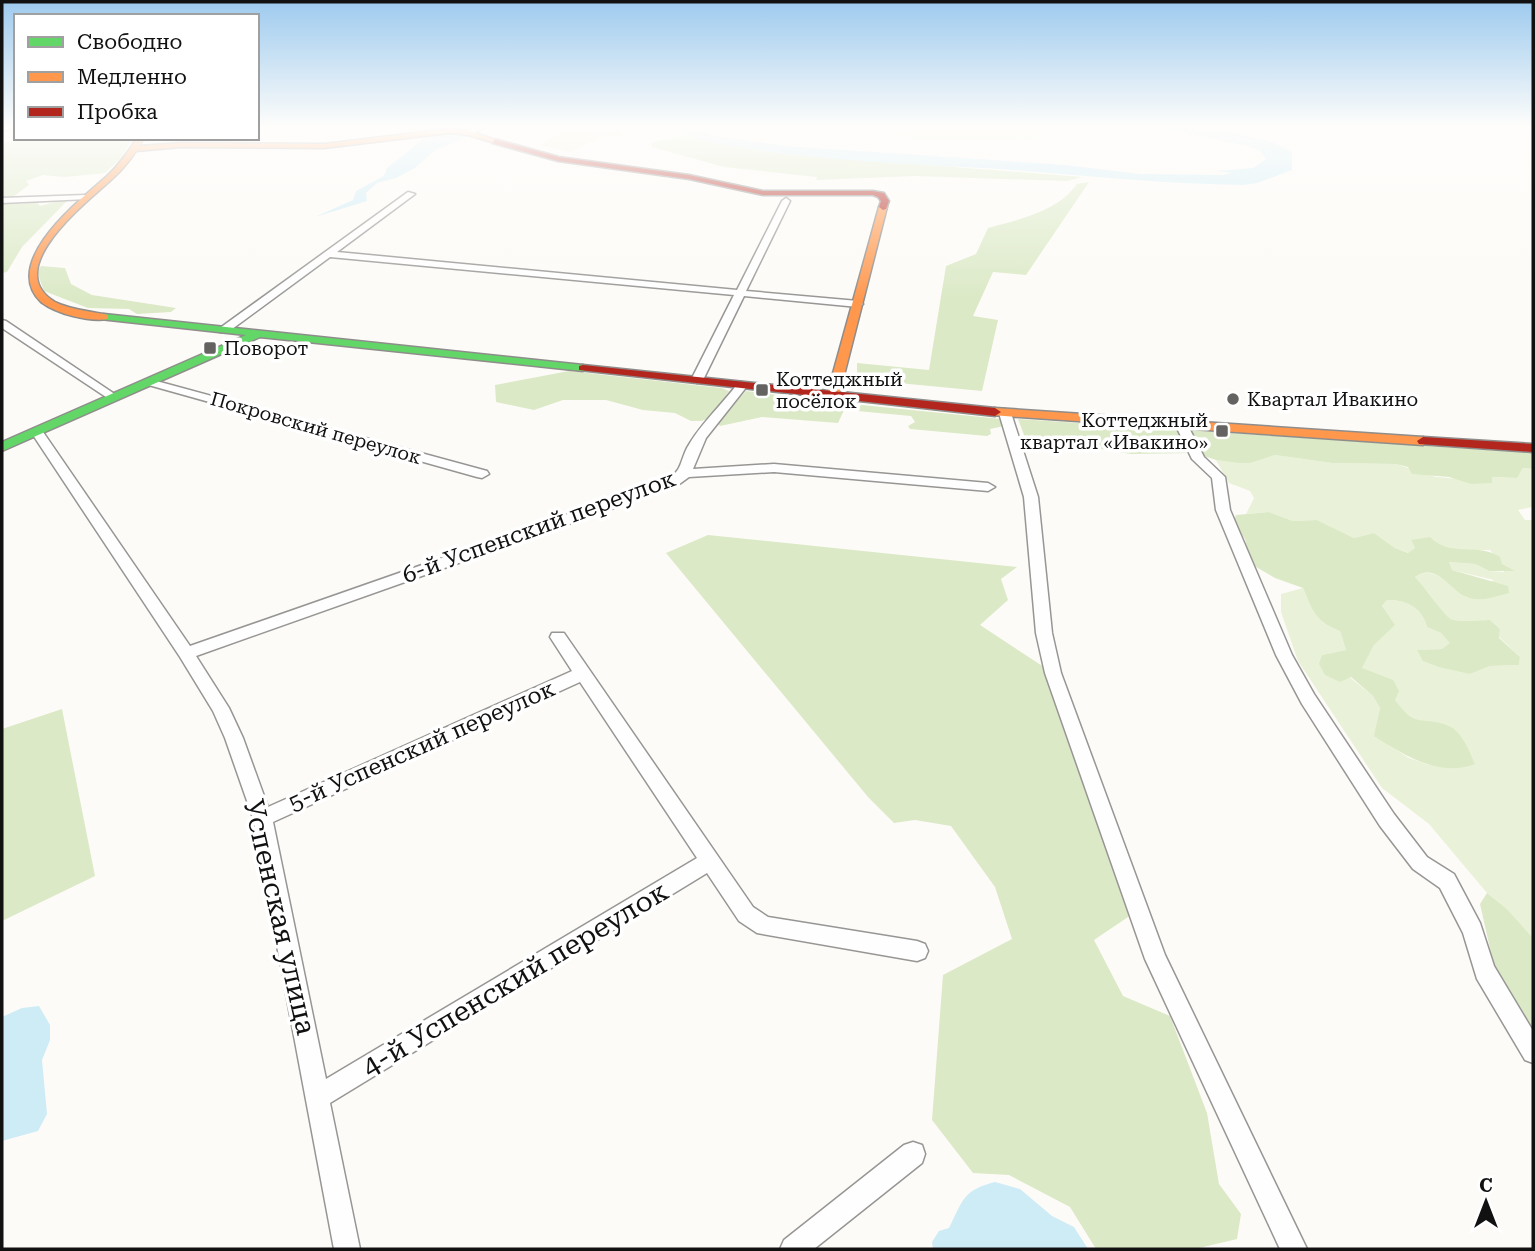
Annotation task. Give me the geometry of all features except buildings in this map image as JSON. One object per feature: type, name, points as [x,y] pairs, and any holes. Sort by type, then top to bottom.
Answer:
[{"type":"main road","points":[[98,184],[44,234],[33,250],[27,278],[30,291],[51,305],[79,312],[225,331],[1006,413],[1533,447]]},
{"type":"main road","points":[[724,184],[764,193],[873,193],[881,195],[885,201],[833,395]]},
{"type":"main road","points":[[2,447],[258,334]]},
{"type":"street","points":[[225,331],[411,194]]},
{"type":"street","points":[[2,201],[85,197]]},
{"type":"street","points":[[697,380],[786,201]]},
{"type":"street","points":[[326,254],[858,304]]},
{"type":"street","points":[[2,323],[113,397]]},
{"type":"street","name":"Покровский переулок","points":[[149,382],[482,474]]},
{"type":"street","points":[[686,473],[687,462],[697,442],[742,385]]},
{"type":"street","points":[[1006,413],[1031,497],[1044,633],[1053,673],[1156,959],[1294,1249]]},
{"type":"street","points":[[1181,424],[1198,458],[1218,478],[1223,510],[1283,655],[1308,699],[1387,820],[1420,863],[1447,881],[1473,930],[1485,971],[1533,1052]]},
{"type":"street","name":"Успенская улица","points":[[37,432],[186,653],[234,738],[263,818],[347,1249]]},
{"type":"street","name":"6-й Успенский переулок","points":[[186,653],[643,493],[673,482],[686,473],[774,468],[988,488]]},
{"type":"street","points":[[558,637],[746,914],[764,926],[918,951]]},
{"type":"street","name":"5-й Успенский переулок","points":[[263,818],[582,674]]},
{"type":"street","name":"4-й Успенский переулок","points":[[319,1096],[710,861]]},
{"type":"street","points":[[793,1249],[914,1154]]},
{"type":"green space","points":[[2,184],[29,184],[10,199],[21,204],[37,202],[40,206],[67,201],[22,247],[7,272],[2,273]]},
{"type":"green space","points":[[1077,184],[1087,184],[1026,275],[993,272],[973,316],[998,320],[982,391],[857,379],[857,363],[929,370],[946,266],[976,254],[988,228],[1037,213],[1069,194]]},
{"type":"green space","points":[[41,266],[65,268],[71,284],[92,295],[176,308],[171,312],[137,314],[129,309],[88,308],[44,291],[37,272]]},
{"type":"green space","points":[[569,371],[729,391],[710,418],[701,421],[691,421],[675,413],[643,410],[606,400],[563,400],[534,410],[496,402],[495,385]]},
{"type":"green space","points":[[746,391],[809,399],[821,404],[842,402],[845,408],[838,423],[762,417],[720,426],[717,423]]},
{"type":"green space","points":[[862,405],[1001,419],[1004,426],[990,429],[991,434],[987,436],[910,429],[908,426],[915,422],[911,416],[857,411],[855,408]]},
{"type":"green space","points":[[1018,419],[1533,453],[1533,469],[1523,468],[1517,478],[1492,477],[1492,483],[1471,484],[1449,477],[1412,474],[1408,467],[1396,464],[1332,463],[1275,455],[1251,463],[1239,463],[1216,460],[1195,453],[1131,454],[1077,445],[1036,447],[1027,443]]},
{"type":"green space","points":[[1275,455],[1332,463],[1396,464],[1436,477],[1461,479],[1471,484],[1492,477],[1516,478],[1523,468],[1533,469],[1532,507],[1518,510],[1525,520],[1533,520],[1533,938],[1507,909],[1487,893],[1429,824],[1382,788],[1298,661],[1281,612],[1281,594],[1303,588],[1316,615],[1340,631],[1346,650],[1322,655],[1373,696],[1380,708],[1375,736],[1409,758],[1429,765],[1449,726],[1418,721],[1403,711],[1362,668],[1374,645],[1394,625],[1382,606],[1387,600],[1394,600],[1412,606],[1422,615],[1427,627],[1441,633],[1451,643],[1442,649],[1418,650],[1470,674],[1490,666],[1519,665],[1520,657],[1499,637],[1500,629],[1490,620],[1464,622],[1451,619],[1415,577],[1429,573],[1436,575],[1467,598],[1494,580],[1452,570],[1448,562],[1475,564],[1489,571],[1504,572],[1502,564],[1490,550],[1453,550],[1411,540],[1415,548],[1409,553],[1395,548],[1374,533],[1354,538],[1317,520],[1293,521],[1269,512],[1246,514],[1254,498],[1250,491],[1229,483],[1216,460],[1251,463]]},
{"type":"green space","points":[[1269,512],[1293,521],[1317,520],[1354,538],[1374,533],[1395,548],[1408,553],[1415,548],[1411,540],[1430,537],[1446,547],[1491,553],[1500,557],[1502,564],[1515,571],[1489,571],[1475,564],[1449,562],[1452,570],[1508,586],[1509,593],[1479,599],[1462,595],[1437,575],[1423,573],[1415,577],[1451,619],[1490,620],[1500,629],[1499,638],[1520,657],[1519,665],[1490,666],[1470,674],[1423,661],[1417,650],[1442,649],[1450,643],[1441,633],[1427,627],[1422,615],[1412,606],[1387,600],[1382,606],[1395,625],[1374,645],[1362,668],[1393,680],[1399,691],[1395,700],[1409,716],[1441,723],[1454,729],[1465,743],[1475,764],[1462,768],[1435,766],[1410,757],[1374,736],[1380,708],[1373,696],[1351,677],[1340,682],[1325,675],[1319,664],[1322,655],[1346,650],[1340,631],[1316,615],[1303,588],[1275,578],[1251,564],[1245,539],[1233,522],[1236,515]]},
{"type":"green space","points":[[708,535],[1017,567],[1001,579],[1008,600],[980,625],[1053,673],[1131,915],[1094,940],[1123,996],[1170,1016],[1207,1113],[1219,1184],[1241,1214],[1237,1239],[1195,1249],[1096,1249],[1070,1207],[1009,1175],[973,1173],[932,1120],[943,975],[1012,939],[995,887],[951,826],[915,820],[894,823],[868,797],[666,553]]},
{"type":"green space","points":[[62,709],[95,876],[2,921],[2,729]]},
{"type":"green space","points":[[1487,893],[1507,909],[1533,938],[1533,1034],[1496,975],[1480,904]]},
{"type":"water","points":[[368,184],[375,184],[366,193],[367,201],[315,217],[353,200],[356,191]]},
{"type":"water","points":[[39,1006],[50,1025],[50,1040],[42,1060],[47,1114],[38,1131],[2,1141],[2,1017],[22,1008]]},
{"type":"water","points":[[995,1182],[1020,1189],[1052,1216],[1074,1227],[1088,1249],[933,1249],[932,1242],[939,1231],[949,1228],[965,1198],[976,1189]]},
{"type":"traffic: fast","points":[[104,317],[583,368]]},
{"type":"traffic: fast","points":[[2,447],[256,335]]},
{"type":"traffic: slow","points":[[102,184],[60,217],[43,236],[28,272],[29,283],[35,293],[47,302],[75,312],[104,317]]},
{"type":"traffic: slow","points":[[833,395],[883,207]]},
{"type":"traffic: slow","points":[[995,412],[1423,441]]},
{"type":"traffic: jam","points":[[723,184],[763,193],[873,193],[881,195],[885,201],[883,207]]},
{"type":"traffic: jam","points":[[583,368],[995,412]]},
{"type":"traffic: jam","points":[[1423,441],[1533,448]]},
{"type":"place","name":"Поворот","points":[[210,348]]},
{"type":"place","name":"Коттеджный посёлок","points":[[762,390]]},
{"type":"place","name":"Квартал Ивакино","points":[[1233,399]]},
{"type":"place","name":"Коттеджный квартал «Ивакино»","points":[[1222,431]]}]
